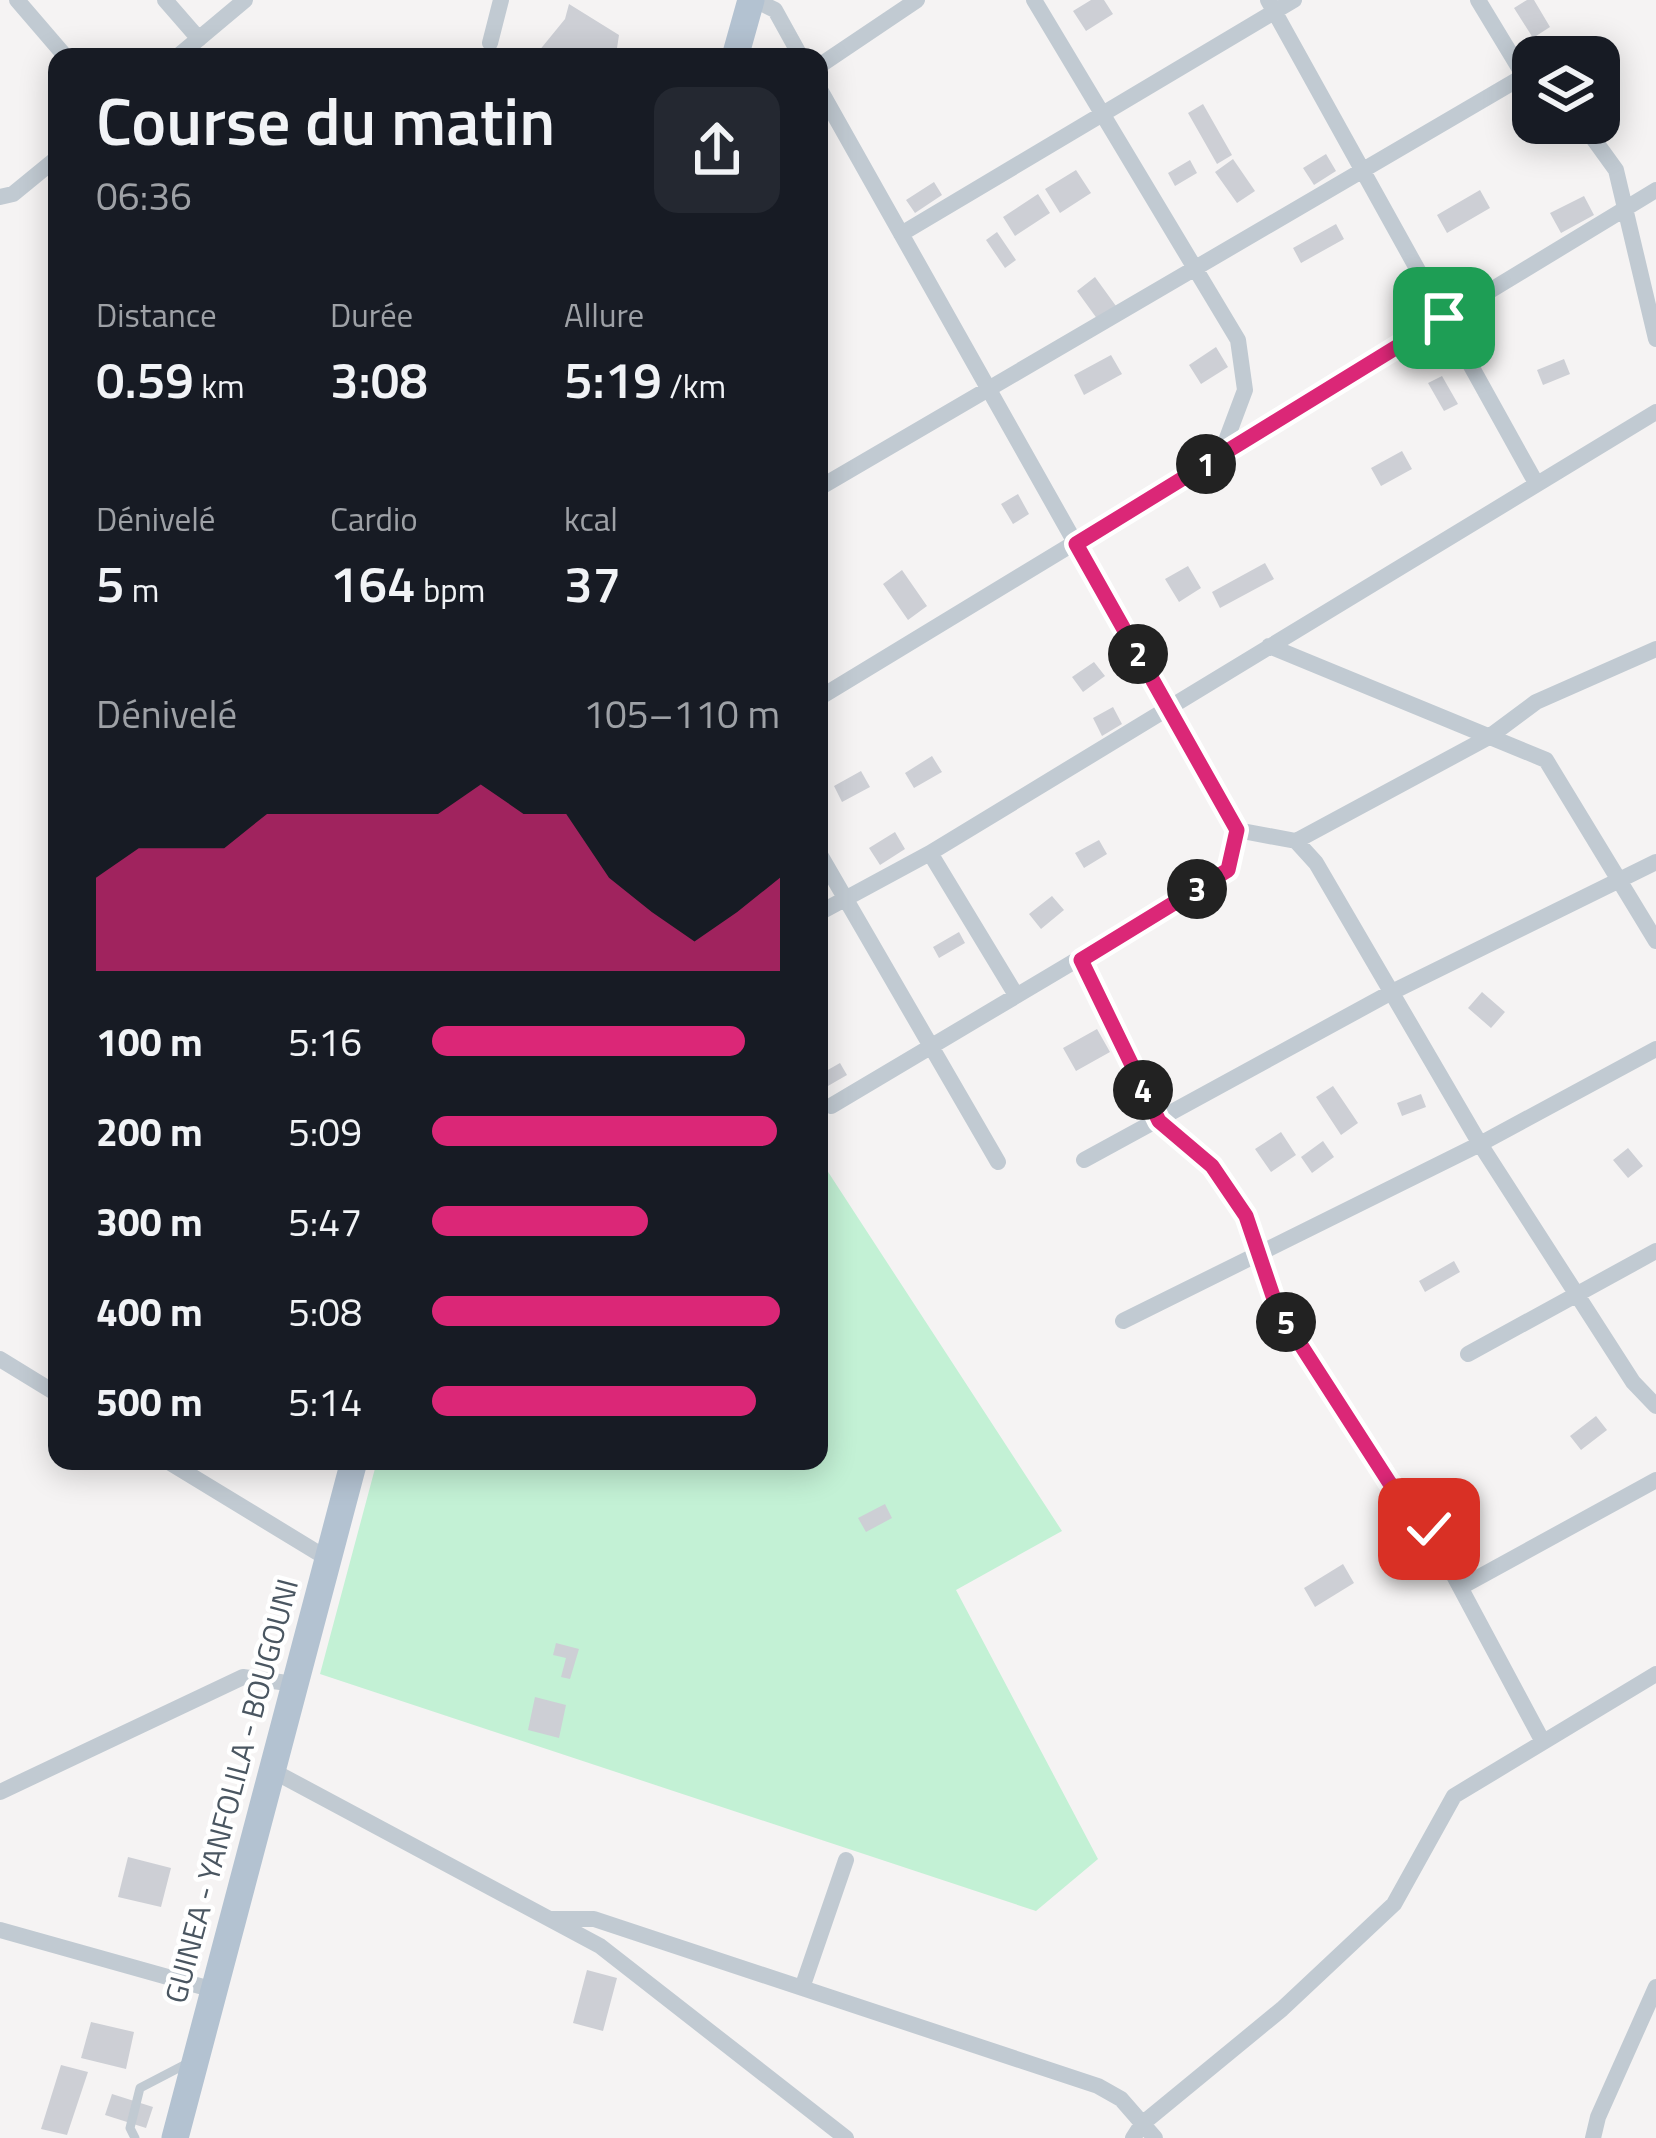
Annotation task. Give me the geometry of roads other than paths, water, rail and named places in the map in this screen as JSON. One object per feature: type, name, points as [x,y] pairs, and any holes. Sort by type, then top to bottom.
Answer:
[{"type":"main road","points":[[737,48],[753,0]]},
{"type":"main road","name":"GUINEA - YANFOLILA - BOUGOUNI","points":[[175,2138],[352,1470]]},
{"type":"street","points":[[17,0],[58,48]]},
{"type":"street","points":[[164,0],[199,38]]},
{"type":"street","points":[[187,48],[245,0]]},
{"type":"street","points":[[490,43],[501,0]]},
{"type":"street","points":[[753,0],[775,10],[796,48]]},
{"type":"street","points":[[828,60],[917,0]]},
{"type":"street","points":[[1034,0],[1238,340],[1245,390],[1221,454]]},
{"type":"street","points":[[901,234],[1272,6],[1294,0]]},
{"type":"street","points":[[1478,0],[1512,54]]},
{"type":"street","points":[[1272,6],[1536,483]]},
{"type":"street","points":[[828,483],[1363,170],[1512,89]]},
{"type":"street","points":[[828,104],[1237,830],[1228,870],[831,1106]]},
{"type":"street","points":[[1597,144],[1616,170],[1656,339]]},
{"type":"street","points":[[0,197],[13,194],[48,165]]},
{"type":"street","points":[[828,693],[1656,190]]},
{"type":"street","points":[[828,908],[930,853],[1656,412]]},
{"type":"street","points":[[1269,646],[1546,760],[1656,941]]},
{"type":"street","points":[[1296,841],[1490,737],[1536,703],[1656,649]]},
{"type":"street","points":[[1237,830],[1296,841],[1316,863],[1480,1144],[1633,1382],[1656,1406]]},
{"type":"street","points":[[930,853],[1016,995]]},
{"type":"street","points":[[1084,1160],[1390,992],[1656,862]]},
{"type":"street","points":[[828,869],[998,1162]]},
{"type":"street","points":[[1081,960],[1159,1121],[1212,1166],[1246,1216],[1277,1308],[1389,1482],[1429,1529],[1543,1742]]},
{"type":"street","points":[[1123,1321],[1480,1144],[1656,1049]]},
{"type":"street","points":[[1468,1354],[1656,1251]]},
{"type":"street","points":[[0,1359],[48,1388]]},
{"type":"street","points":[[182,1470],[328,1559]]},
{"type":"street","points":[[1461,1588],[1656,1480]]},
{"type":"street","points":[[1138,2131],[1282,2009],[1394,1904],[1454,1796],[1656,1674]]},
{"type":"street","points":[[0,1792],[243,1677],[296,1684]]},
{"type":"street","points":[[273,1771],[600,1946],[846,2138]]},
{"type":"street","points":[[802,1988],[846,1860]]},
{"type":"street","points":[[550,1919],[594,1919],[1098,2086],[1121,2099],[1138,2131],[1155,2138]]},
{"type":"street","points":[[6,1936],[214,1990]]},
{"type":"street","points":[[1593,2138],[1598,2116],[1656,1987]]},
{"type":"lane","points":[[135,2138],[130,2128],[140,2088],[195,2060]]}]
